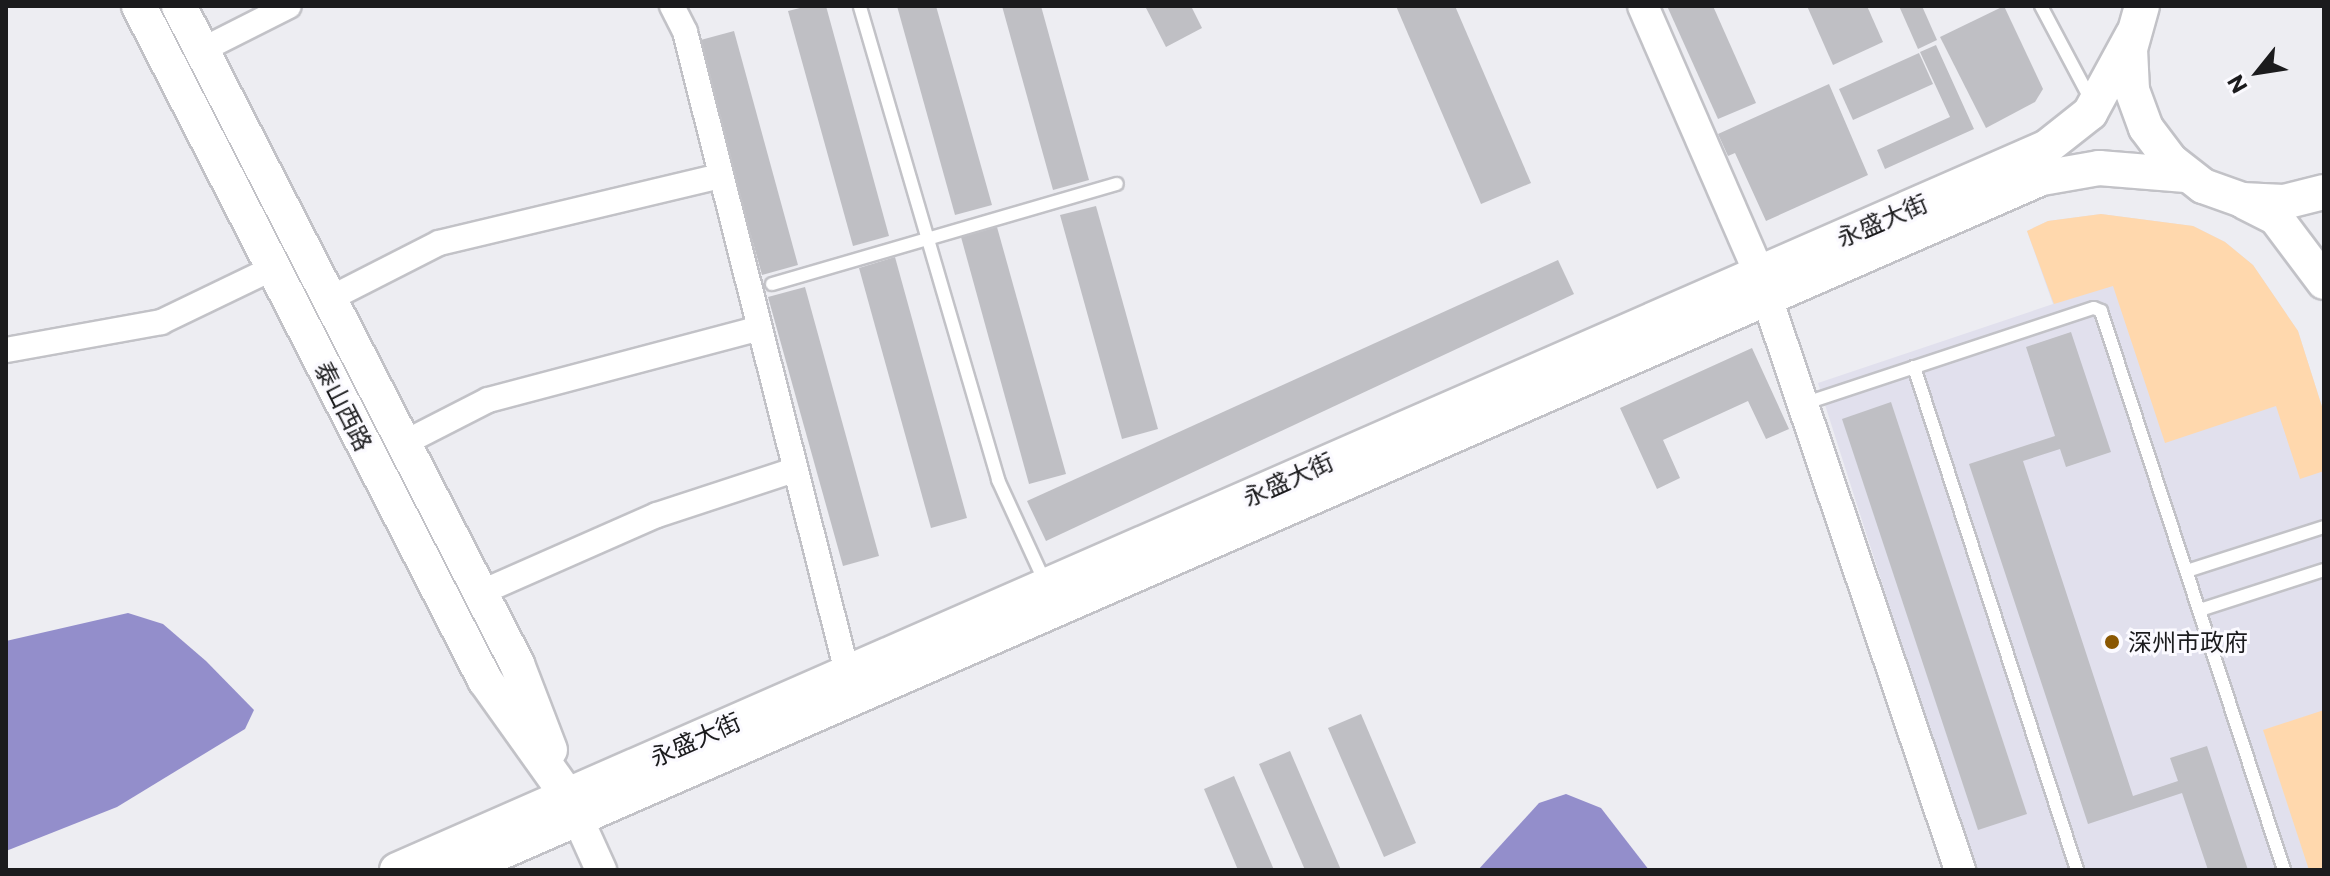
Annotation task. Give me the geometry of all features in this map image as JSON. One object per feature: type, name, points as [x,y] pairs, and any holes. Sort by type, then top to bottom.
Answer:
[{"type":"main road","name":"泰山西路","points":[[139,6],[485,680],[572,807]]},
{"type":"main road","name":"泰山西路","points":[[179,6],[517,664],[572,807]]},
{"type":"main road","name":"永盛大街","points":[[397,870],[572,807],[1763,286],[2047,147],[2094,106],[2139,14]]},
{"type":"main road","points":[[2139,14],[2130,70],[2138,110],[2157,146],[2186,175],[2276,218],[2324,282]]},
{"type":"main road","name":"永盛大街","points":[[460,870],[572,807],[847,672],[1046,585],[1763,286],[2042,178],[2099,168],[2186,175]]},
{"type":"main road","points":[[2242,200],[2284,202],[2324,192]]},
{"type":"street","points":[[202,50],[289,6]]},
{"type":"street","points":[[672,6],[685,32],[757,329],[847,672]]},
{"type":"street","points":[[1643,6],[1763,286],[1960,870]]},
{"type":"street","points":[[329,299],[439,243],[720,176]]},
{"type":"street","points":[[6,350],[161,322],[273,268]]},
{"type":"street","points":[[404,443],[488,400],[757,329]]},
{"type":"street","points":[[480,593],[657,515],[794,470]]},
{"type":"street","name":"泰山西路","points":[[572,807],[601,870]]},
{"type":"lane","points":[[2041,6],[2094,106]]},
{"type":"lane","points":[[860,7],[998,480],[1046,585]]},
{"type":"lane","points":[[772,284],[1117,184]]},
{"type":"lane","points":[[1803,404],[2094,308],[2101,311],[2203,609],[2284,870]]},
{"type":"lane","points":[[1914,367],[2077,870]]},
{"type":"lane","points":[[2190,570],[2324,527]]},
{"type":"lane","points":[[2203,609],[2324,570]]},
{"type":"shaded area","name":"深州市政府","points":[[2101,214],[2193,226],[2225,242],[2253,265],[2298,331],[2324,413],[2324,870],[1974,870],[1818,383],[2053,304],[2027,231],[2048,221]]},
{"type":"shaded area","points":[[2101,214],[2193,226],[2225,242],[2253,265],[2298,331],[2324,413],[2324,471],[2300,479],[2276,406],[2165,443],[2113,286],[2054,304],[2027,231],[2048,221]]},
{"type":"shaded area","points":[[128,613],[163,624],[206,661],[254,710],[245,729],[117,807],[6,851],[6,641]]},
{"type":"shaded area","points":[[2324,710],[2324,870],[2309,870],[2263,730]]},
{"type":"shaded area","points":[[1566,794],[1601,808],[1649,870],[1478,870],[1539,803]]},
{"type":"building","points":[[826,6],[889,236],[853,246],[788,11]]},
{"type":"building","points":[[897,6],[936,6],[992,205],[955,215]]},
{"type":"building","points":[[1002,6],[1041,6],[1089,180],[1053,190]]},
{"type":"building","points":[[1145,6],[1191,6],[1202,28],[1166,47]]},
{"type":"building","points":[[1396,6],[1455,6],[1531,183],[1481,204]]},
{"type":"building","points":[[1667,6],[1713,6],[1756,103],[1718,119]]},
{"type":"building","points":[[1807,6],[1867,6],[1883,42],[1833,65]]},
{"type":"building","points":[[1899,6],[1922,6],[1937,40],[1918,49]]},
{"type":"building","points":[[2004,6],[2043,89],[2035,102],[1986,128],[1940,37]]},
{"type":"building","points":[[734,31],[798,265],[762,275],[697,41]]},
{"type":"building","points":[[1936,45],[1974,129],[1885,169],[1877,150],[1950,117],[1920,52]]},
{"type":"building","points":[[1919,53],[1933,84],[1853,120],[1839,89]]},
{"type":"building","points":[[1829,84],[1868,175],[1766,221],[1735,153],[1728,156],[1718,134]]},
{"type":"building","points":[[1096,206],[1158,429],[1122,439],[1060,215]]},
{"type":"building","points":[[997,227],[1066,474],[1029,484],[961,237]]},
{"type":"building","points":[[895,257],[967,518],[931,528],[859,268]]},
{"type":"building","points":[[1558,260],[1574,294],[1046,541],[1027,501]]},
{"type":"building","points":[[805,287],[879,556],[843,566],[768,297]]},
{"type":"building","points":[[2071,332],[2111,452],[2066,467],[2060,449],[2023,461],[2133,796],[2178,781],[2170,758],[2207,746],[2248,870],[2208,870],[2182,793],[2088,824],[1969,464],[2055,436],[2026,347]]},
{"type":"building","points":[[1752,348],[1789,429],[1766,439],[1748,401],[1663,440],[1680,478],[1657,489],[1620,408]]},
{"type":"building","points":[[1891,402],[2027,814],[1978,830],[1842,419]]},
{"type":"building","points":[[1361,714],[1416,843],[1384,857],[1328,728]]},
{"type":"building","points":[[1290,751],[1341,870],[1305,870],[1259,764]]},
{"type":"building","points":[[1234,776],[1274,870],[1238,870],[1204,789]]},
{"type":"place","name":"深州市政府","points":[[2112,642]]}]
